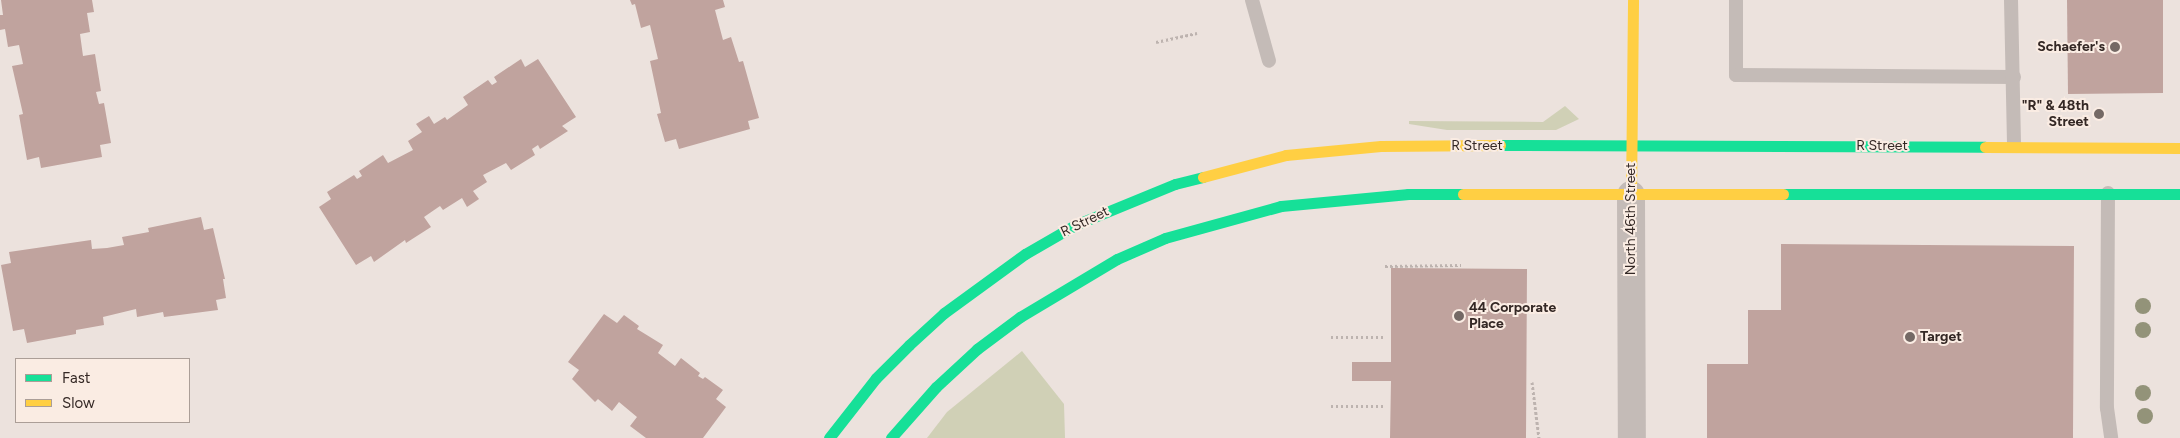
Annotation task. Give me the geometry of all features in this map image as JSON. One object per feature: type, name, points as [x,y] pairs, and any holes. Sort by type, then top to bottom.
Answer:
[{"type":"main road","name":"North 46th Street","points":[[1631,195],[1633,0]]},
{"type":"main road","name":"R Street","points":[[829,438],[876,378],[944,313],[1025,254],[1075,225],[1198,176],[1286,155],[1381,146],[2014,146],[2180,148]]},
{"type":"main road","points":[[893,436],[977,348],[1020,317],[1117,259],[1165,238],[1267,209],[1353,197],[1408,194],[2180,194]]},
{"type":"street","name":"North 46th Street","points":[[1631,195],[1632,438]]},
{"type":"lane","points":[[1252,0],[1269,61]]},
{"type":"lane","points":[[1736,0],[1736,75],[2014,77]]},
{"type":"lane","points":[[2011,0],[2014,146]]},
{"type":"lane","points":[[2108,193],[2107,408],[2111,438]]},
{"type":"path","points":[[1156,42],[1197,33]]},
{"type":"path","points":[[1385,266],[1461,265]]},
{"type":"path","points":[[1331,337],[1384,337]]},
{"type":"path","points":[[1532,382],[1539,438]]},
{"type":"path","points":[[1331,406],[1383,406]]},
{"type":"green space","points":[[1565,106],[1579,119],[1556,130],[1447,130],[1409,124],[1409,121],[1543,122]]},
{"type":"green space","points":[[1022,351],[1064,404],[1065,438],[927,438],[947,412]]},
{"type":"building","points":[[1,0],[92,0],[94,12],[87,13],[90,32],[80,34],[83,56],[95,54],[101,91],[96,92],[99,104],[104,103],[111,143],[100,145],[102,157],[41,168],[39,157],[27,160],[19,115],[23,114],[12,66],[23,64],[19,45],[8,47],[5,29],[0,30],[0,15],[3,15]]},
{"type":"building","points":[[630,0],[723,0],[725,7],[715,10],[723,40],[731,37],[739,62],[743,61],[759,118],[748,121],[750,129],[679,149],[676,139],[665,142],[657,114],[661,113],[650,61],[658,59],[650,25],[641,28],[635,4],[632,5]]},
{"type":"building","name":"Schaefer's","points":[[2067,0],[2163,0],[2163,93],[2068,94]]},
{"type":"building","points":[[521,59],[525,67],[538,59],[576,117],[562,126],[568,131],[540,149],[538,145],[532,149],[535,155],[511,170],[506,163],[483,175],[487,182],[473,191],[479,199],[467,207],[462,198],[443,210],[440,206],[424,217],[431,227],[406,243],[405,240],[374,262],[371,256],[356,265],[319,207],[331,199],[327,192],[354,175],[357,179],[362,176],[359,171],[383,155],[388,163],[413,150],[408,141],[422,132],[416,124],[429,116],[434,124],[445,117],[447,120],[468,105],[463,97],[488,80],[492,85],[497,82],[494,77]]},
{"type":"building","points":[[201,217],[204,230],[213,228],[225,279],[223,279],[226,298],[216,300],[218,310],[164,317],[163,312],[137,317],[136,309],[103,317],[104,325],[76,330],[76,334],[27,343],[24,329],[13,331],[1,265],[11,263],[9,252],[91,240],[92,249],[124,245],[122,237],[149,232],[148,228]]},
{"type":"building","name":"Target","points":[[1781,244],[2074,246],[2073,438],[1707,438],[1707,364],[1748,364],[1748,310],[1781,310]]},
{"type":"building","name":"44 Corporate Place","points":[[1391,268],[1527,269],[1526,438],[1390,438],[1391,381],[1352,381],[1352,362],[1391,362]]},
{"type":"building","points":[[604,314],[617,323],[624,315],[639,326],[637,329],[663,345],[658,353],[675,366],[681,358],[700,373],[698,376],[703,379],[705,377],[723,390],[716,399],[726,407],[703,438],[646,438],[630,426],[637,417],[619,402],[612,411],[598,399],[595,402],[572,379],[579,370],[568,362]]},
{"type":"traffic: fast","points":[[1500,145],[1985,147]]},
{"type":"traffic: fast","points":[[829,438],[876,378],[909,345],[944,313],[1025,254],[1075,225],[1175,184],[1203,177]]},
{"type":"traffic: fast","points":[[891,438],[936,387],[977,349],[1020,317],[1117,259],[1165,238],[1281,206],[1408,194],[1463,194]]},
{"type":"traffic: fast","points":[[1783,194],[2180,194]]},
{"type":"traffic: slow","points":[[1631,195],[1633,0]]},
{"type":"traffic: slow","points":[[1203,177],[1286,155],[1381,146],[1500,145]]},
{"type":"traffic: slow","points":[[1985,147],[2180,148]]},
{"type":"traffic: slow","points":[[1463,194],[1783,194]]},
{"type":"place","name":"Schaefer's","points":[[2115,47]]},
{"type":"place","name":"\"R\" & 48th Street","points":[[2099,114]]},
{"type":"place","name":"44 Corporate Place","points":[[1459,316]]},
{"type":"place","name":"Target","points":[[1910,337]]}]
